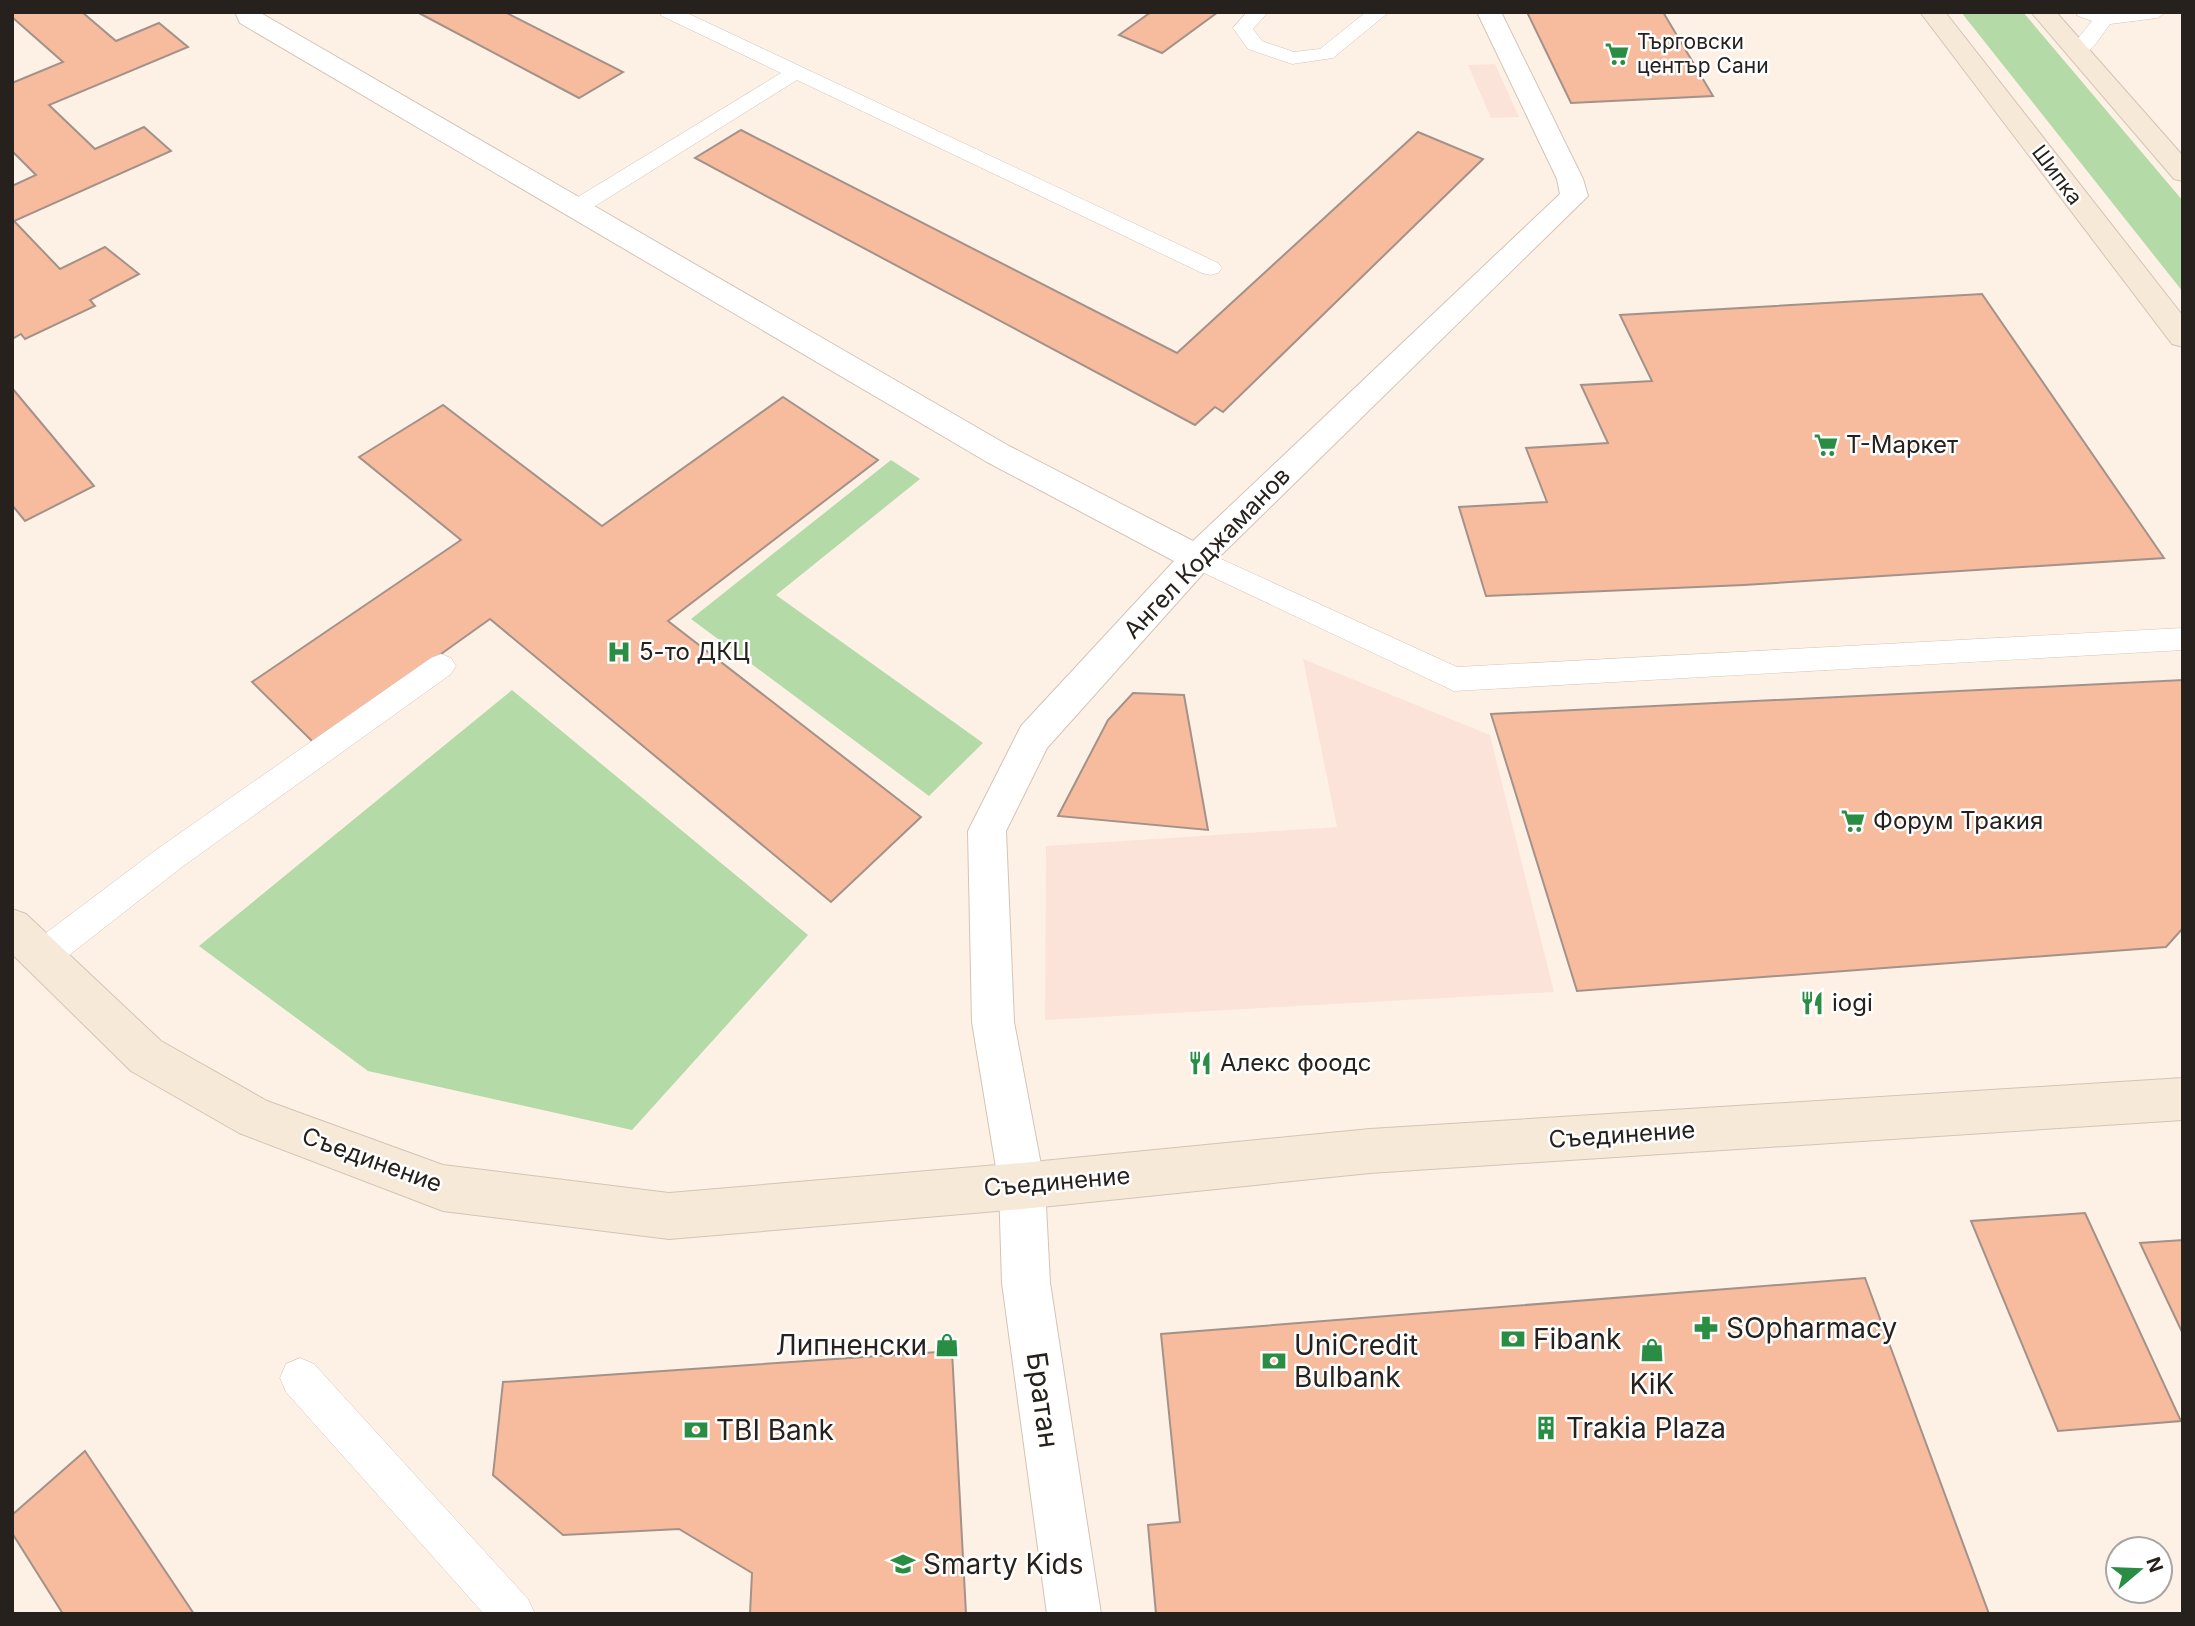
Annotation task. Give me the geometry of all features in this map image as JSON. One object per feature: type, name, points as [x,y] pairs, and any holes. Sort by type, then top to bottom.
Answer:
[{"type":"street","points":[[247,12],[248,18],[998,454],[1197,558]]},
{"type":"street","name":"Ангел Коджаманов","points":[[1021,1186],[993,1022],[987,831],[1034,737],[1197,558],[1574,196],[1570,179],[1489,12]]},
{"type":"street","name":"Шипка","points":[[1932,12],[2183,337]]},
{"type":"street","points":[[2043,12],[2182,171]]},
{"type":"street","name":"Съединение","points":[[27,942],[146,1056],[255,1118],[443,1188],[669,1216],[1021,1186],[1370,1151],[2183,1099]]},
{"type":"street","name":"Братан","points":[[1021,1186],[1026,1283],[1074,1614]]},
{"type":"lane","points":[[669,12],[1210,268]]},
{"type":"lane","points":[[1258,12],[1243,28],[1255,44],[1292,58],[1326,54],[1379,12]]},
{"type":"lane","points":[[2077,52],[2094,15],[2157,12]]},
{"type":"lane","points":[[576,208],[798,72]]},
{"type":"lane","points":[[1197,558],[1454,678],[2183,639]]},
{"type":"lane","points":[[27,942],[171,858],[441,666]]},
{"type":"lane","points":[[300,1378],[513,1614]]},
{"type":"shaded area","points":[[1495,64],[1519,117],[1491,118],[1468,65]]},
{"type":"shaded area","points":[[1303,659],[1490,735],[1554,992],[1045,1020],[1046,846],[1337,827]]},
{"type":"green space","points":[[1961,12],[2023,12],[2183,201],[2183,292]]},
{"type":"green space","points":[[891,460],[920,479],[776,595],[983,743],[929,796],[691,619]]},
{"type":"green space","points":[[512,690],[808,935],[632,1130],[368,1071],[199,946]]},
{"type":"building","points":[[12,12],[82,12],[116,41],[159,23],[188,47],[49,105],[95,149],[144,127],[171,151],[14,221],[60,269],[105,247],[139,274],[90,300],[95,306],[25,339],[21,334],[12,339],[12,186],[36,175],[12,151],[12,83],[63,62],[12,17]]},
{"type":"building","points":[[417,12],[505,12],[623,72],[579,98]]},
{"type":"building","points":[[1151,12],[1218,12],[1162,53],[1119,35]]},
{"type":"building","name":"Търговски център Сани","points":[[1527,12],[1663,12],[1713,96],[1571,103]]},
{"type":"building","points":[[741,130],[1177,353],[1418,132],[1483,159],[1223,412],[1215,407],[1195,425],[695,158]]},
{"type":"building","name":"Т-Маркет","points":[[1982,294],[2164,558],[1744,585],[1486,596],[1459,507],[1547,502],[1526,448],[1608,443],[1581,385],[1652,381],[1620,315]]},
{"type":"building","points":[[12,388],[94,486],[25,521],[12,505]]},
{"type":"building","name":"5-то ДКЦ","points":[[783,397],[878,460],[668,621],[921,817],[831,902],[490,619],[315,744],[252,682],[461,540],[359,457],[443,405],[602,526]]},
{"type":"building","name":"Форум Тракия","points":[[2183,680],[2183,928],[2166,947],[1577,991],[1491,714]]},
{"type":"building","points":[[1133,693],[1184,695],[1208,830],[1058,816],[1108,720]]},
{"type":"building","points":[[2085,1213],[2181,1421],[2058,1431],[1971,1221]]},
{"type":"building","points":[[2183,1240],[2183,1334],[2140,1243]]},
{"type":"building","name":"Trakia Plaza","points":[[1865,1278],[1989,1614],[1156,1614],[1148,1525],[1180,1522],[1161,1334]]},
{"type":"building","points":[[952,1351],[966,1614],[750,1614],[752,1573],[679,1529],[563,1535],[493,1475],[503,1382]]},
{"type":"building","points":[[85,1451],[194,1614],[63,1614],[12,1533],[12,1515]]},
{"type":"place","name":"Търговски център Сани","points":[[1617,54]]},
{"type":"place","name":"Т-Маркет","points":[[1826,445]]},
{"type":"place","name":"5-то ДКЦ","points":[[619,652]]},
{"type":"place","name":"Форум Тракия","points":[[1853,821]]},
{"type":"place","name":"iogi","points":[[1812,1003]]},
{"type":"place","name":"Алекс фоодс","points":[[1200,1063]]},
{"type":"place","name":"SOpharmacy","points":[[1706,1328]]},
{"type":"place","name":"Fibank","points":[[1513,1339]]},
{"type":"place","name":"Липненски","points":[[947,1345]]},
{"type":"place","name":"KiK","points":[[1652,1350]]},
{"type":"place","name":"UniCredit Bulbank","points":[[1274,1361]]},
{"type":"place","name":"Trakia Plaza","points":[[1546,1428]]},
{"type":"place","name":"TBI Bank","points":[[696,1430]]},
{"type":"place","name":"Smarty Kids","points":[[903,1564]]}]
